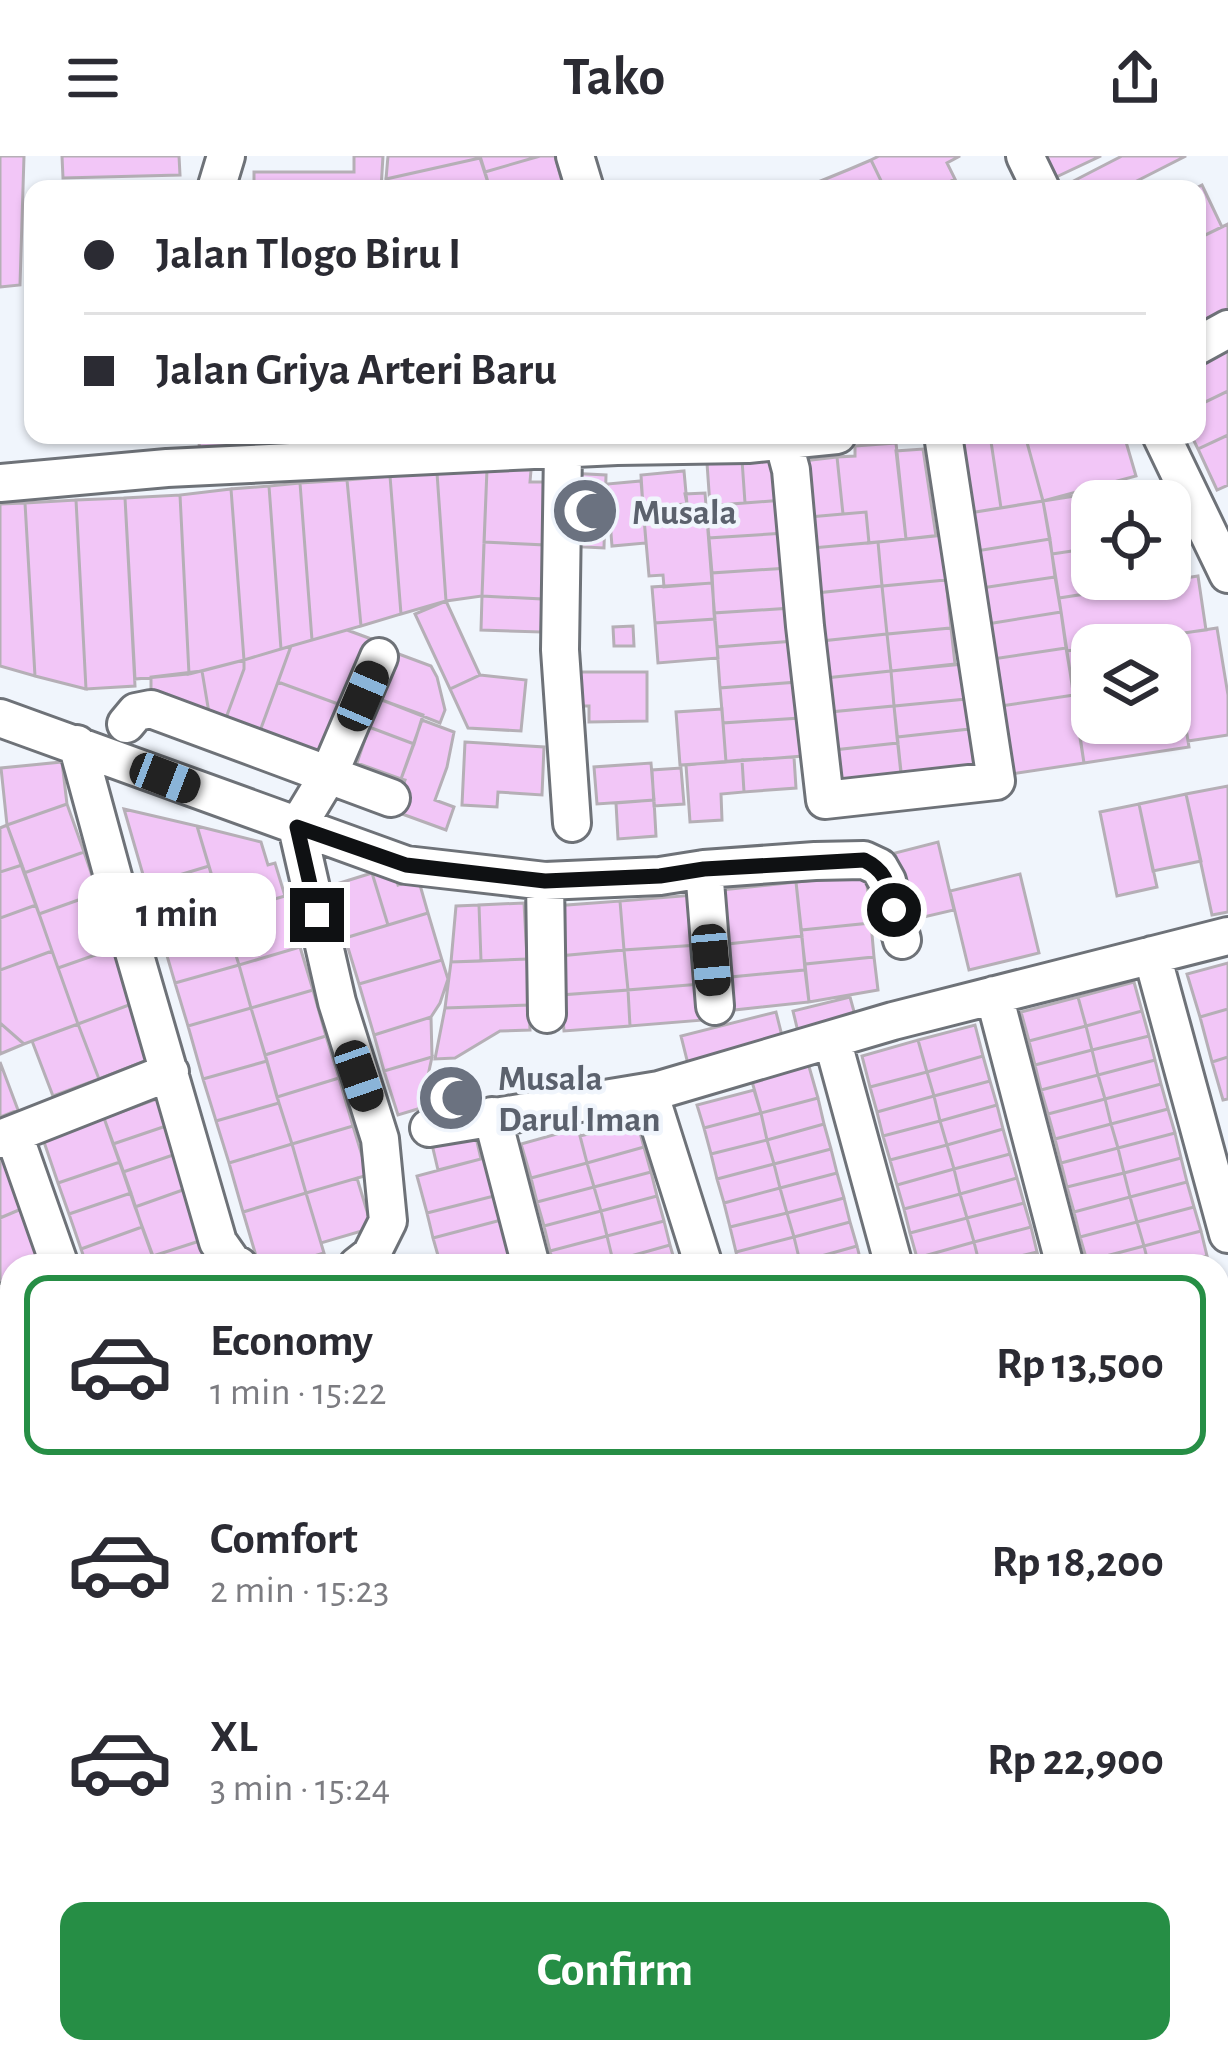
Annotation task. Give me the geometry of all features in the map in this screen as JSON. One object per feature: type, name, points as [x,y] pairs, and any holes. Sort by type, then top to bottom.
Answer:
[{"type":"street","points":[[0,483],[168,452],[755,444]]},
{"type":"street","points":[[784,444],[825,800],[996,782],[944,444]]},
{"type":"street","points":[[1168,444],[1213,504],[1228,574]]},
{"type":"street","points":[[563,450],[560,650],[572,824]]},
{"type":"street","points":[[372,1254],[388,1221],[380,1139],[337,1002],[297,827],[329,774],[380,657]]},
{"type":"street","points":[[126,724],[136,712],[151,709],[391,798]]},
{"type":"street","points":[[0,718],[406,865],[545,881],[864,860],[879,867],[886,881],[902,940]]},
{"type":"street","points":[[77,744],[218,1242],[226,1254]]},
{"type":"street","points":[[704,869],[715,1006]]},
{"type":"street","points":[[545,881],[547,1014]]},
{"type":"street","points":[[429,1127],[649,1092],[994,995],[1228,936]]},
{"type":"street","points":[[1152,955],[1228,1234]]},
{"type":"street","points":[[994,995],[1062,1254]]},
{"type":"street","points":[[832,1039],[891,1254]]},
{"type":"street","points":[[54,1254],[7,1137],[170,1072]]},
{"type":"street","points":[[649,1092],[700,1254]]},
{"type":"street","points":[[492,1116],[528,1254]]},
{"type":"building","points":[[0,156],[24,156],[20,285],[0,287]]},
{"type":"building","points":[[62,156],[179,156],[180,175],[63,178]]},
{"type":"building","points":[[354,156],[383,156],[382,180],[254,180],[254,172],[354,172]]},
{"type":"building","points":[[388,156],[480,156],[480,158],[386,179]]},
{"type":"building","points":[[480,156],[540,156],[485,172]]},
{"type":"building","points":[[555,156],[562,180],[487,180],[485,172]]},
{"type":"building","points":[[879,156],[960,156],[947,163],[953,180],[881,180],[871,160]]},
{"type":"building","points":[[1044,156],[1101,156],[1054,178]]},
{"type":"building","points":[[1122,156],[1186,156],[1139,180],[1075,180]]},
{"type":"building","points":[[480,158],[487,180],[386,180]]},
{"type":"building","points":[[871,160],[881,180],[823,180]]},
{"type":"building","points":[[1206,193],[1222,227],[1206,235]]},
{"type":"building","points":[[1228,224],[1228,309],[1206,319],[1206,235]]},
{"type":"building","points":[[1228,348],[1228,391],[1206,402],[1206,358]]},
{"type":"building","points":[[1228,391],[1228,435],[1198,449],[1196,444],[1206,444],[1206,402]]},
{"type":"building","points":[[1228,435],[1228,485],[1217,490],[1198,449]]},
{"type":"building","points":[[199,444],[231,444],[231,448],[200,451]]},
{"type":"building","points":[[231,444],[267,445],[231,448]]},
{"type":"building","points":[[896,444],[906,539],[869,543],[866,512],[843,514],[837,457],[855,456],[855,446]]},
{"type":"building","points":[[953,444],[991,444],[1001,508],[963,514]]},
{"type":"building","points":[[991,444],[1027,444],[1043,501],[1001,508]]},
{"type":"building","points":[[1027,444],[1127,444],[1136,476],[1071,480],[1071,493],[1043,501]]},
{"type":"building","points":[[923,449],[936,536],[906,539],[896,451]]},
{"type":"building","points":[[780,457],[783,500],[745,503],[742,460]]},
{"type":"building","points":[[837,457],[843,514],[809,517],[803,461]]},
{"type":"building","points":[[742,460],[745,503],[710,506],[707,463]]},
{"type":"building","points":[[487,469],[531,470],[530,482],[546,482],[545,545],[484,542]]},
{"type":"building","points":[[487,469],[482,596],[446,601],[437,473]]},
{"type":"building","points":[[684,471],[687,504],[643,507],[641,475]]},
{"type":"building","points":[[437,473],[446,601],[401,614],[390,476]]},
{"type":"building","name":"Musala","points":[[567,473],[606,475],[604,548],[565,546]]},
{"type":"building","points":[[390,476],[401,614],[361,626],[347,480]]},
{"type":"building","points":[[347,480],[361,626],[312,640],[300,483]]},
{"type":"building","points":[[641,481],[646,543],[612,546],[607,484]]},
{"type":"building","points":[[300,483],[312,640],[281,649],[269,486]]},
{"type":"building","points":[[269,486],[281,649],[244,660],[231,489]]},
{"type":"building","points":[[231,489],[244,660],[189,674],[180,495]]},
{"type":"building","points":[[705,493],[712,583],[664,587],[663,575],[649,576],[643,507],[687,504],[685,494]]},
{"type":"building","points":[[180,495],[189,674],[135,679],[125,498]]},
{"type":"building","points":[[1071,497],[1071,551],[1052,554],[1043,501]]},
{"type":"building","points":[[125,498],[135,686],[86,689],[76,500]]},
{"type":"building","points":[[76,500],[86,689],[35,676],[25,503]]},
{"type":"building","points":[[783,500],[785,533],[709,538],[706,506]]},
{"type":"building","points":[[1043,501],[1050,539],[970,552],[963,514]]},
{"type":"building","points":[[25,503],[35,676],[0,666],[0,504]]},
{"type":"building","points":[[866,512],[869,543],[812,548],[809,517]]},
{"type":"building","points":[[785,533],[788,568],[712,573],[709,538]]},
{"type":"building","points":[[942,535],[946,580],[882,586],[878,542]]},
{"type":"building","points":[[1050,539],[1055,577],[975,589],[970,552]]},
{"type":"building","points":[[484,542],[545,545],[542,599],[482,596]]},
{"type":"building","points":[[878,542],[882,586],[816,593],[812,548]]},
{"type":"building","points":[[1071,551],[1071,596],[1059,598],[1052,554]]},
{"type":"building","points":[[788,568],[791,608],[714,613],[712,573]]},
{"type":"building","points":[[1198,576],[1206,630],[1191,632],[1191,624],[1071,624],[1071,650],[1067,651],[1059,598],[1191,600],[1191,577]]},
{"type":"building","points":[[1055,577],[1061,612],[981,625],[975,589]]},
{"type":"building","points":[[946,580],[951,628],[887,634],[882,586]]},
{"type":"building","points":[[712,583],[715,619],[655,623],[652,587]]},
{"type":"building","points":[[882,586],[887,634],[821,641],[816,593]]},
{"type":"building","points":[[482,596],[542,599],[541,632],[481,630]]},
{"type":"building","points":[[446,601],[480,675],[450,689],[415,614]]},
{"type":"building","points":[[791,608],[794,641],[717,647],[714,613]]},
{"type":"building","points":[[1061,612],[1066,648],[986,660],[981,625]]},
{"type":"building","points":[[715,619],[718,658],[658,663],[655,623]]},
{"type":"building","points":[[633,626],[634,646],[614,646],[613,627]]},
{"type":"building","points":[[951,628],[955,664],[891,671],[887,634]]},
{"type":"building","points":[[1217,628],[1228,695],[1228,735],[1191,741],[1191,632]]},
{"type":"building","points":[[347,630],[374,640],[349,708],[278,682],[291,646]]},
{"type":"building","points":[[887,634],[891,671],[825,678],[821,641]]},
{"type":"building","points":[[794,641],[797,682],[720,688],[717,647]]},
{"type":"building","points":[[291,646],[260,731],[226,718],[244,660]]},
{"type":"building","points":[[1066,648],[1071,695],[994,707],[986,660]]},
{"type":"building","points":[[396,653],[431,666],[445,710],[440,723],[379,699]]},
{"type":"building","points":[[244,660],[226,718],[209,713],[202,671]]},
{"type":"building","points":[[964,664],[967,699],[894,706],[891,671]]},
{"type":"building","points":[[202,671],[209,713],[151,698],[151,677]]},
{"type":"building","points":[[891,671],[894,706],[829,712],[825,678]]},
{"type":"building","points":[[573,672],[647,672],[647,721],[589,722],[589,706],[574,706]]},
{"type":"building","points":[[480,675],[526,680],[521,731],[468,728],[450,689]]},
{"type":"building","points":[[278,682],[349,708],[331,758],[260,731]]},
{"type":"building","points":[[797,682],[800,718],[723,723],[720,688]]},
{"type":"building","points":[[1071,695],[1071,744],[1081,744],[1084,763],[1004,775],[994,707]]},
{"type":"building","points":[[379,699],[423,715],[414,744],[369,727]]},
{"type":"building","points":[[967,699],[970,729],[897,737],[894,706]]},
{"type":"building","points":[[894,706],[898,743],[833,750],[829,712]]},
{"type":"building","points":[[722,709],[726,762],[680,765],[676,712]]},
{"type":"building","points":[[800,718],[803,756],[726,762],[723,723]]},
{"type":"building","points":[[422,720],[454,732],[435,800],[454,807],[446,830],[394,811]]},
{"type":"building","points":[[369,727],[414,744],[401,779],[357,763]]},
{"type":"building","points":[[970,729],[974,767],[901,774],[897,737]]},
{"type":"building","points":[[465,742],[544,747],[542,795],[498,792],[497,807],[462,805]]},
{"type":"building","points":[[898,743],[902,781],[836,788],[833,750]]},
{"type":"building","points":[[1081,744],[1189,744],[1189,747],[1084,763]]},
{"type":"building","points":[[794,757],[796,788],[744,792],[742,760]]},
{"type":"building","points":[[742,760],[744,792],[721,794],[722,820],[690,822],[686,765]]},
{"type":"building","points":[[62,762],[67,804],[7,825],[1,768]]},
{"type":"building","points":[[651,763],[654,800],[597,804],[594,767]]},
{"type":"building","points":[[681,768],[684,804],[654,806],[652,770]]},
{"type":"building","points":[[1228,786],[1228,912],[1212,915],[1186,794]]},
{"type":"building","points":[[1186,794],[1201,861],[1153,871],[1139,804]]},
{"type":"building","points":[[654,800],[656,836],[618,839],[616,803]]},
{"type":"building","points":[[67,804],[84,852],[24,873],[7,825]]},
{"type":"building","points":[[1139,804],[1157,887],[1117,896],[1100,812]]},
{"type":"building","points":[[124,809],[197,826],[209,866],[146,885]]},
{"type":"building","points":[[7,825],[22,865],[0,872],[0,828]]},
{"type":"building","points":[[197,826],[261,842],[268,865],[275,863],[285,896],[223,914]]},
{"type":"building","points":[[938,842],[954,910],[911,920],[895,853]]},
{"type":"building","points":[[84,852],[98,893],[39,914],[24,873]]},
{"type":"building","points":[[22,865],[36,905],[0,918],[0,872]]},
{"type":"building","points":[[209,866],[223,914],[160,932],[146,885]]},
{"type":"building","points":[[392,867],[398,885],[418,878],[428,913],[388,925],[372,873]]},
{"type":"building","points":[[372,873],[388,925],[345,938],[330,886]]},
{"type":"building","points":[[1020,874],[1039,953],[969,970],[950,891]]},
{"type":"building","points":[[866,875],[871,923],[801,930],[796,882]]},
{"type":"building","points":[[796,882],[802,936],[727,944],[721,890]]},
{"type":"building","points":[[98,893],[118,947],[58,968],[39,914]]},
{"type":"building","points":[[694,895],[698,945],[624,950],[620,901]]},
{"type":"building","points":[[285,896],[300,947],[239,965],[223,914]]},
{"type":"building","points":[[620,901],[624,950],[558,956],[554,906]]},
{"type":"building","points":[[524,903],[527,959],[481,961],[479,905]]},
{"type":"building","points":[[36,905],[52,951],[0,970],[0,918]]},
{"type":"building","points":[[479,905],[481,961],[451,962],[456,906]]},
{"type":"building","points":[[428,913],[442,960],[359,984],[345,938]]},
{"type":"building","points":[[223,914],[239,965],[175,983],[160,932]]},
{"type":"building","points":[[871,923],[874,957],[805,964],[801,930]]},
{"type":"building","points":[[802,936],[805,970],[730,977],[727,944]]},
{"type":"building","points":[[698,945],[701,984],[628,990],[624,950]]},
{"type":"building","points":[[118,947],[137,1002],[78,1024],[58,968]]},
{"type":"building","points":[[300,947],[313,990],[251,1008],[239,965]]},
{"type":"building","points":[[624,950],[628,990],[561,995],[558,956]]},
{"type":"building","points":[[52,951],[78,1024],[24,1044],[0,1023],[0,970]]},
{"type":"building","points":[[874,957],[878,990],[809,1002],[805,964]]},
{"type":"building","points":[[527,959],[529,1005],[445,1008],[451,962]]},
{"type":"building","points":[[442,960],[448,979],[431,1017],[374,1035],[359,984]]},
{"type":"building","points":[[1228,963],[1228,1009],[1200,1017],[1187,974]]},
{"type":"building","points":[[239,965],[251,1008],[188,1026],[175,983]]},
{"type":"building","points":[[805,970],[809,1002],[734,1010],[730,977]]},
{"type":"building","points":[[1134,982],[1142,1011],[1086,1026],[1078,997]]},
{"type":"building","points":[[701,984],[704,1020],[630,1026],[628,990]]},
{"type":"building","points":[[313,990],[326,1036],[265,1055],[251,1008]]},
{"type":"building","points":[[628,990],[630,1026],[564,1031],[561,995]]},
{"type":"building","points":[[850,997],[858,1026],[800,1040],[793,1011]]},
{"type":"building","points":[[1078,997],[1086,1026],[1029,1041],[1021,1012]]},
{"type":"building","points":[[137,1002],[158,1056],[99,1079],[78,1024]]},
{"type":"building","points":[[529,1005],[530,1030],[500,1031],[455,1058],[435,1059],[445,1008]]},
{"type":"building","points":[[251,1008],[267,1061],[203,1079],[188,1026]]},
{"type":"building","points":[[1228,1009],[1228,1057],[1212,1062],[1200,1017]]},
{"type":"building","points":[[1142,1011],[1149,1036],[1092,1050],[1086,1026]]},
{"type":"building","points":[[776,1012],[784,1044],[689,1068],[681,1036]]},
{"type":"building","points":[[431,1017],[432,1057],[384,1071],[374,1035]]},
{"type":"building","points":[[0,1023],[24,1044],[0,1054]]},
{"type":"building","points":[[78,1024],[99,1079],[53,1096],[32,1041]]},
{"type":"building","points":[[975,1025],[983,1056],[927,1072],[918,1040]]},
{"type":"building","points":[[1086,1026],[1092,1050],[1035,1065],[1029,1041]]},
{"type":"building","points":[[326,1036],[339,1078],[277,1097],[265,1055]]},
{"type":"building","points":[[1149,1036],[1155,1060],[1098,1075],[1092,1050]]},
{"type":"building","points":[[918,1040],[927,1072],[870,1087],[862,1056]]},
{"type":"building","points":[[1092,1050],[1098,1075],[1041,1090],[1035,1065]]},
{"type":"building","points":[[983,1056],[990,1081],[934,1096],[927,1072]]},
{"type":"building","points":[[432,1057],[421,1108],[398,1115],[384,1071]]},
{"type":"building","points":[[1228,1057],[1228,1099],[1223,1100],[1212,1062]]},
{"type":"building","points":[[1155,1060],[1161,1084],[1105,1099],[1098,1075]]},
{"type":"building","points":[[267,1061],[279,1103],[216,1121],[203,1079]]},
{"type":"building","points":[[0,1062],[18,1110],[0,1117]]},
{"type":"building","points":[[808,1063],[818,1098],[761,1113],[751,1078]]},
{"type":"building","points":[[927,1072],[934,1096],[877,1112],[870,1087]]},
{"type":"building","points":[[1098,1075],[1105,1099],[1048,1114],[1041,1090]]},
{"type":"building","name":"Musala Darul Iman","points":[[467,1077],[472,1116],[436,1120],[431,1081]]},
{"type":"building","points":[[339,1078],[353,1126],[292,1144],[277,1097]]},
{"type":"building","points":[[990,1081],[997,1105],[940,1121],[934,1096]]},
{"type":"building","points":[[1161,1084],[1168,1109],[1111,1124],[1105,1099]]},
{"type":"building","points":[[754,1090],[761,1113],[704,1128],[697,1105]]},
{"type":"building","points":[[934,1096],[940,1121],[883,1136],[877,1112]]},
{"type":"building","points":[[162,1097],[172,1124],[113,1144],[104,1118]]},
{"type":"building","points":[[818,1098],[824,1124],[767,1140],[761,1113]]},
{"type":"building","points":[[1105,1099],[1111,1124],[1055,1139],[1048,1114]]},
{"type":"building","points":[[279,1103],[292,1144],[229,1163],[216,1121]]},
{"type":"building","points":[[997,1105],[1003,1129],[947,1145],[940,1121]]},
{"type":"building","points":[[1168,1109],[1175,1133],[1118,1148],[1111,1124]]},
{"type":"building","points":[[761,1113],[767,1140],[711,1154],[704,1128]]},
{"type":"building","points":[[104,1118],[120,1162],[58,1183],[43,1139]]},
{"type":"building","points":[[940,1121],[947,1145],[890,1160],[883,1136]]},
{"type":"building","points":[[637,1122],[644,1147],[587,1163],[580,1136]]},
{"type":"building","points":[[172,1124],[182,1152],[123,1172],[113,1144]]},
{"type":"building","points":[[824,1124],[831,1149],[774,1164],[767,1140]]},
{"type":"building","points":[[1111,1124],[1118,1148],[1061,1163],[1055,1139]]},
{"type":"building","points":[[353,1126],[368,1175],[306,1193],[292,1144]]},
{"type":"building","points":[[578,1128],[587,1163],[531,1178],[521,1144]]},
{"type":"building","points":[[474,1129],[481,1159],[438,1170],[431,1140]]},
{"type":"building","points":[[1003,1129],[1010,1154],[954,1169],[947,1145]]},
{"type":"building","points":[[1175,1133],[1181,1158],[1124,1173],[1118,1148]]},
{"type":"building","points":[[767,1140],[774,1164],[717,1179],[711,1154]]},
{"type":"building","points":[[292,1144],[306,1193],[243,1212],[229,1163]]},
{"type":"building","points":[[947,1145],[954,1169],[897,1185],[890,1160]]},
{"type":"building","points":[[644,1147],[651,1172],[594,1187],[587,1163]]},
{"type":"building","points":[[1118,1148],[1124,1173],[1067,1187],[1061,1163]]},
{"type":"building","points":[[831,1149],[837,1173],[780,1188],[774,1164]]},
{"type":"building","points":[[5,1152],[26,1207],[0,1218],[0,1154]]},
{"type":"building","points":[[182,1152],[194,1186],[135,1207],[123,1172]]},
{"type":"building","points":[[1010,1154],[1017,1178],[960,1194],[954,1169]]},
{"type":"building","points":[[488,1157],[498,1195],[427,1213],[417,1176]]},
{"type":"building","points":[[1181,1158],[1187,1182],[1130,1197],[1124,1173]]},
{"type":"building","points":[[120,1162],[131,1193],[69,1214],[58,1183]]},
{"type":"building","points":[[587,1163],[594,1187],[537,1202],[531,1178]]},
{"type":"building","points":[[774,1164],[780,1188],[724,1203],[717,1179]]},
{"type":"building","points":[[954,1169],[960,1194],[904,1209],[897,1185]]},
{"type":"building","points":[[651,1172],[657,1196],[601,1211],[594,1187]]},
{"type":"building","points":[[837,1173],[844,1198],[787,1213],[780,1188]]},
{"type":"building","points":[[1124,1173],[1130,1197],[1074,1212],[1067,1187]]},
{"type":"building","points":[[357,1178],[372,1228],[321,1243],[306,1193]]},
{"type":"building","points":[[1017,1178],[1024,1203],[967,1218],[960,1194]]},
{"type":"building","points":[[1187,1182],[1194,1207],[1137,1222],[1130,1197]]},
{"type":"building","points":[[194,1186],[212,1237],[152,1254],[135,1207]]},
{"type":"building","points":[[594,1187],[601,1211],[544,1226],[537,1202]]},
{"type":"building","points":[[780,1188],[787,1213],[730,1227],[724,1203]]},
{"type":"building","points":[[131,1193],[142,1227],[81,1249],[69,1214]]},
{"type":"building","points":[[306,1193],[324,1253],[255,1254],[243,1212]]},
{"type":"building","points":[[960,1194],[967,1218],[910,1233],[904,1209]]},
{"type":"building","points":[[498,1195],[505,1219],[433,1238],[427,1213]]},
{"type":"building","points":[[657,1196],[664,1221],[607,1236],[601,1211]]},
{"type":"building","points":[[1130,1197],[1137,1222],[1080,1237],[1074,1212]]},
{"type":"building","points":[[844,1198],[850,1222],[794,1237],[787,1213]]},
{"type":"building","points":[[1024,1203],[1031,1227],[974,1242],[967,1218]]},
{"type":"building","points":[[26,1207],[43,1254],[0,1254],[0,1218]]},
{"type":"building","points":[[1194,1207],[1201,1231],[1144,1246],[1137,1222]]},
{"type":"building","points":[[601,1211],[607,1236],[550,1251],[544,1226]]},
{"type":"building","points":[[787,1213],[794,1237],[736,1252],[730,1227]]},
{"type":"building","points":[[967,1218],[974,1242],[916,1254],[910,1233]]},
{"type":"building","points":[[505,1219],[514,1254],[438,1254],[433,1238]]},
{"type":"building","points":[[664,1221],[670,1245],[638,1254],[611,1254],[607,1236]]},
{"type":"building","points":[[850,1222],[857,1246],[828,1254],[798,1254],[794,1237]]},
{"type":"building","points":[[1137,1222],[1144,1246],[1114,1254],[1085,1254],[1080,1237]]},
{"type":"building","points":[[142,1227],[152,1254],[83,1254],[81,1249]]},
{"type":"building","points":[[1031,1227],[1037,1252],[977,1254],[974,1242]]},
{"type":"building","points":[[1201,1231],[1207,1254],[1146,1254],[1144,1246]]},
{"type":"building","points":[[607,1236],[611,1254],[551,1254]]},
{"type":"building","points":[[212,1237],[218,1254],[159,1254]]},
{"type":"building","points":[[794,1237],[798,1254],[737,1254]]},
{"type":"building","points":[[974,1242],[977,1254],[931,1254]]},
{"type":"building","points":[[670,1245],[673,1254],[638,1254]]},
{"type":"building","points":[[857,1246],[859,1254],[828,1254]]},
{"type":"building","points":[[1144,1246],[1146,1254],[1114,1254]]},
{"type":"place","name":"Musala","points":[[585,511]]},
{"type":"place","name":"Musala Darul Iman","points":[[451,1098]]},
{"type":"route","points":[[317,915],[297,827],[406,865],[545,881],[864,860],[879,867],[894,910]]}]
